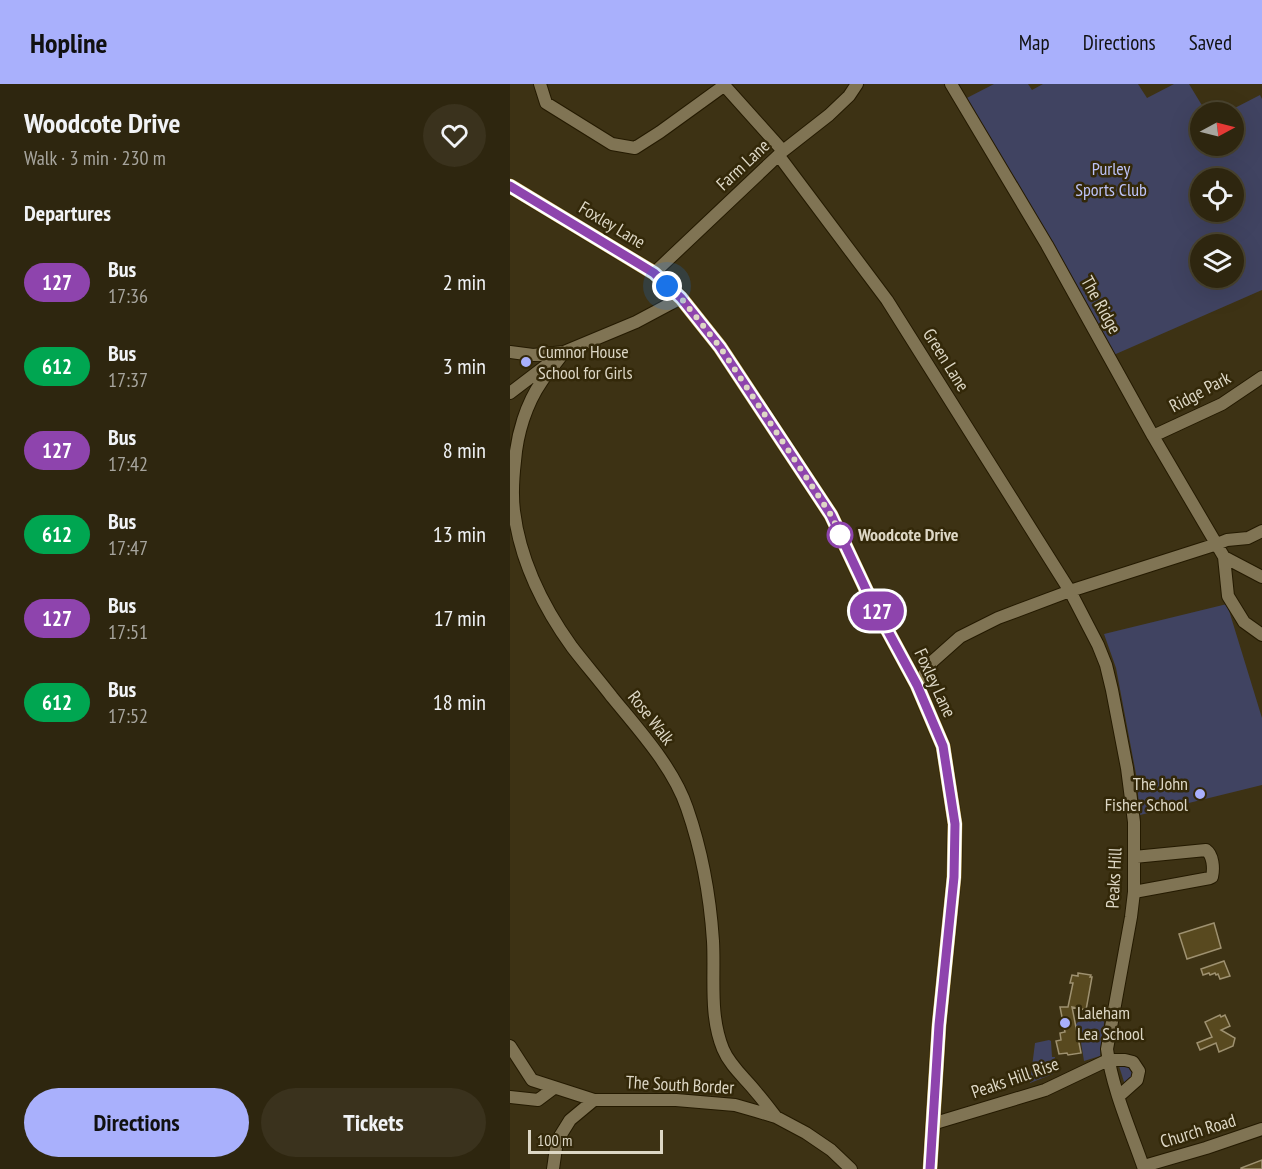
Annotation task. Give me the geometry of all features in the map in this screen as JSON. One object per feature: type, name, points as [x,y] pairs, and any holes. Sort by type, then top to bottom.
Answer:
[{"type":"main road","name":"Foxley Lane","points":[[510,186],[654,273],[681,298],[720,347],[831,515],[870,598],[917,685],[943,746],[955,824],[954,877],[939,1025],[930,1169]]},
{"type":"street","points":[[540,84],[546,103],[612,144],[635,148],[724,85]]},
{"type":"street","name":"Farm Lane","points":[[654,273],[781,154],[829,115],[849,96],[857,84]]},
{"type":"street","name":"The Ridge","points":[[951,84],[1047,245],[1153,436],[1224,557]]},
{"type":"street","name":"Green Lane","points":[[724,85],[781,154],[887,300],[1070,591]]},
{"type":"street","points":[[510,393],[564,352],[636,322],[681,298]]},
{"type":"street","points":[[510,352],[533,355],[564,352]]},
{"type":"street","name":"Rose Walk","points":[[564,352],[542,381],[529,405],[519,436],[513,473],[513,499],[520,542],[534,579],[556,622],[664,765],[681,792],[696,838],[709,898],[714,999],[723,1050],[733,1066],[776,1117]]},
{"type":"street","name":"Ridge Park","points":[[1153,436],[1222,404],[1262,377]]},
{"type":"street","points":[[917,685],[933,661],[960,637],[998,618],[1070,591],[1227,540],[1248,538],[1262,531]]},
{"type":"street","points":[[1224,557],[1262,577]]},
{"type":"street","points":[[1224,557],[1228,596],[1244,622],[1262,635]]},
{"type":"street","name":"Peaks Hill","points":[[1070,591],[1106,665],[1127,768],[1134,822],[1134,891],[1107,1049],[1119,1096],[1144,1168]]},
{"type":"street","points":[[1134,857],[1206,850],[1212,857],[1213,873],[1210,878],[1134,891]]},
{"type":"street","name":"The South Border","points":[[510,1046],[532,1080],[554,1088],[594,1100],[688,1101],[735,1105],[776,1117],[806,1133],[831,1150],[851,1169]]},
{"type":"street","points":[[1108,1060],[1133,1062],[1139,1071],[1137,1080],[1119,1096]]},
{"type":"street","name":"Peaks Hill Rise","points":[[932,1124],[1045,1090],[1108,1060]]},
{"type":"street","points":[[510,1097],[538,1100],[554,1088]]},
{"type":"street","points":[[553,1169],[557,1141],[570,1120],[594,1100]]},
{"type":"street","name":"Church Road","points":[[1144,1168],[1262,1129]]},
{"type":"green space","name":"Purley Sports Club","points":[[994,84],[1028,84],[1032,90],[1043,84],[1138,84],[1147,98],[1174,84],[1189,84],[1200,102],[1190,102],[1190,156],[1244,156],[1244,103],[1260,95],[1262,99],[1262,290],[1109,357],[961,101]]},
{"type":"green space","points":[[1227,604],[1262,718],[1262,785],[1140,815],[1136,774],[1116,668],[1104,634]]},
{"type":"green space","points":[[1105,1015],[1100,1056],[1084,1061],[1080,1036],[1077,1035],[1075,1025],[1078,1022]]},
{"type":"green space","points":[[1049,1040],[1052,1057],[1055,1057],[1053,1074],[1030,1083],[1035,1043]]},
{"type":"green space","points":[[1128,1062],[1135,1073],[1126,1088],[1118,1063]]},
{"type":"building","points":[[1214,923],[1221,948],[1187,959],[1179,934]]},
{"type":"building","points":[[1224,961],[1230,976],[1220,979],[1215,973],[1203,975],[1201,969]]},
{"type":"building","points":[[1078,973],[1092,977],[1086,1010],[1072,1007],[1081,1053],[1059,1054],[1056,1041],[1061,1040],[1060,1033],[1065,1032],[1060,1007],[1068,1007],[1073,983],[1070,983],[1072,975],[1078,976]]},
{"type":"building","points":[[1220,1015],[1221,1017],[1225,1015],[1230,1026],[1221,1030],[1235,1038],[1233,1046],[1219,1052],[1216,1043],[1200,1050],[1197,1043],[1212,1037],[1205,1022]]},
{"type":"building","points":[[1262,1160],[1262,1169],[1241,1169],[1241,1168]]},
{"type":"bus line","name":"127","points":[[510,186],[654,273],[681,298],[720,347],[831,515],[870,598],[917,685],[943,746],[955,824],[954,877],[939,1025],[930,1169]]},
{"type":"place","name":"Cumnor House School for Girls","points":[[526,362]]},
{"type":"place","name":"Woodcote Drive","points":[[840,535]]},
{"type":"place","name":"The John Fisher School","points":[[1200,794]]},
{"type":"place","name":"Laleham Lea School","points":[[1065,1023]]},
{"type":"route","points":[[667,286],[681,298],[720,347],[831,515],[842,538],[840,535]]}]
